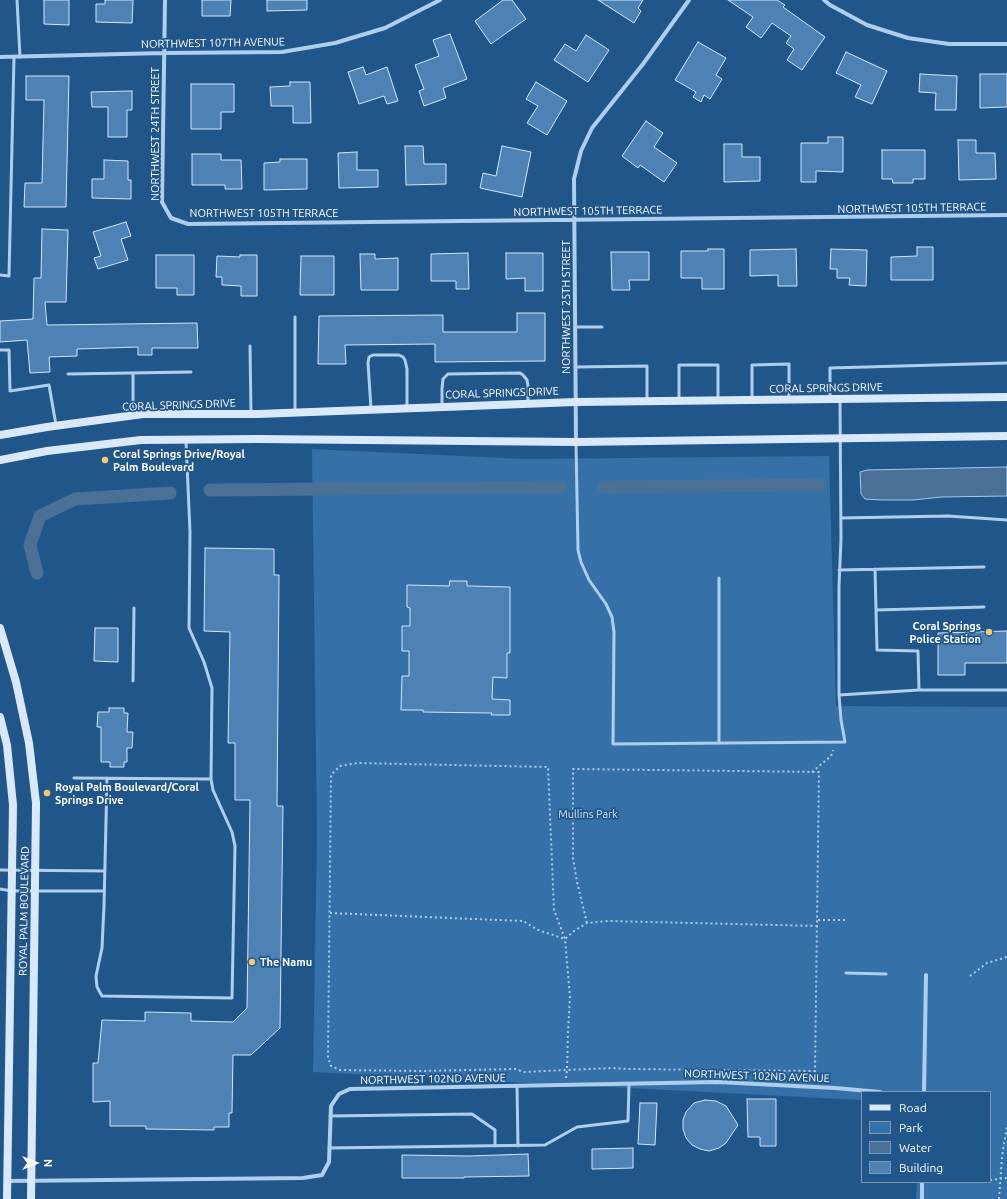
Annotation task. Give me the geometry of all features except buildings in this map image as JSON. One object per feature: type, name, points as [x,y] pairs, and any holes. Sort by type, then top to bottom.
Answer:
[{"type":"main road","name":"CORAL SPRINGS DRIVE","points":[[0,435],[133,416],[251,414],[528,403],[1007,397]]},
{"type":"main road","points":[[0,460],[47,451],[141,440],[258,439],[576,442],[1007,436]]},
{"type":"main road","name":"ROYAL PALM BOULEVARD","points":[[0,628],[16,682],[29,743],[36,803],[31,1199]]},
{"type":"main road","name":"ROYAL PALM BOULEVARD","points":[[0,717],[7,745],[13,805],[12,891],[2,1181],[7,1199]]},
{"type":"street","name":"NORTHWEST 24TH STREET","points":[[164,0],[162,202],[171,218]]},
{"type":"street","name":"NORTHWEST 107TH AVENUE","points":[[0,57],[282,52],[335,43],[385,28],[440,0]]},
{"type":"street","name":"NORTHWEST 25TH STREET","points":[[576,442],[574,180],[581,151],[592,128],[689,0]]},
{"type":"street","points":[[824,0],[830,5],[867,25],[908,38],[949,44],[1007,44]]},
{"type":"street","name":"NORTHWEST 105TH TERRACE","points":[[171,218],[188,224],[575,221],[1007,215]]},
{"type":"street","points":[[924,1091],[926,975]]},
{"type":"street","name":"NORTHWEST 102ND AVENUE","points":[[2,1181],[303,1178],[322,1175],[329,1162],[331,1106],[339,1094],[350,1090],[717,1082],[824,1087],[869,1091]]},
{"type":"street","points":[[922,1183],[922,1199]]},
{"type":"lane","points":[[17,0],[20,57]]},
{"type":"lane","points":[[0,275],[9,276],[14,57]]},
{"type":"lane","points":[[295,317],[295,412]]},
{"type":"lane","points":[[576,327],[602,327]]},
{"type":"lane","points":[[250,346],[251,414]]},
{"type":"lane","points":[[0,350],[9,350],[10,391],[49,385],[56,426]]},
{"type":"lane","points":[[371,409],[368,363],[369,357],[373,355],[399,355],[406,360],[407,408]]},
{"type":"lane","points":[[752,400],[752,365],[775,364],[789,364],[789,399]]},
{"type":"lane","points":[[830,399],[830,368],[1007,364]]},
{"type":"lane","points":[[679,400],[679,365],[718,365],[718,400]]},
{"type":"lane","points":[[576,367],[647,366],[647,401]]},
{"type":"lane","points":[[68,374],[191,372]]},
{"type":"lane","points":[[133,373],[133,416]]},
{"type":"lane","points":[[442,407],[443,379],[448,374],[520,373],[524,375],[527,380],[528,403]]},
{"type":"lane","points":[[576,442],[578,550],[580,562],[589,580],[606,604],[612,617],[614,632],[613,744],[845,742],[839,695],[839,570],[841,518],[840,399]]},
{"type":"lane","points":[[107,778],[102,948],[96,976],[97,987],[102,996],[232,998],[235,846],[232,832],[213,790],[211,779],[212,688],[204,662],[189,628],[190,532],[186,439]]},
{"type":"lane","points":[[841,518],[948,516],[1007,520]]},
{"type":"lane","points":[[839,570],[984,566]]},
{"type":"lane","points":[[875,569],[877,650],[918,651],[918,690]]},
{"type":"lane","points":[[719,578],[719,743]]},
{"type":"lane","points":[[876,610],[984,607]]},
{"type":"lane","points":[[133,681],[134,608]]},
{"type":"lane","points":[[839,695],[918,690],[1007,690]]},
{"type":"lane","points":[[74,778],[211,779]]},
{"type":"lane","points":[[0,870],[35,869],[105,871]]},
{"type":"lane","points":[[0,889],[12,891],[104,891]]},
{"type":"lane","points":[[846,973],[886,974]]},
{"type":"lane","points":[[329,1148],[545,1145],[577,1127],[628,1121],[629,1084]]},
{"type":"lane","points":[[518,1086],[518,1146]]},
{"type":"lane","points":[[330,1116],[472,1114],[495,1130],[495,1146]]},
{"type":"path","points":[[812,772],[831,756],[833,750]]},
{"type":"path","points":[[566,1085],[567,1070],[570,997],[565,939],[554,910],[548,768],[357,763],[340,766],[331,775],[328,1057],[331,1066],[340,1070],[422,1071],[515,1069],[524,1072],[567,1070],[612,1068],[815,1071]]},
{"type":"path","points":[[587,923],[573,858],[573,769],[819,772],[815,1071],[816,1078],[824,1087]]},
{"type":"path","points":[[330,913],[524,921],[538,930],[565,939]]},
{"type":"path","points":[[818,920],[847,920]]},
{"type":"path","points":[[565,939],[587,923],[608,921],[818,926]]},
{"type":"path","points":[[970,976],[987,963],[1007,957]]},
{"type":"path","points":[[999,1199],[1002,1157],[1007,1126]]},
{"type":"path","points":[[991,1180],[1007,1178]]},
{"type":"green space","name":"Mullins Park","points":[[312,449],[525,459],[829,456],[836,706],[1007,707],[1007,1199],[916,1199],[917,1183],[991,1183],[991,1091],[861,1091],[861,1100],[313,1072],[317,834]]},
{"type":"water","points":[[1007,467],[1007,496],[882,500],[865,499],[861,494],[860,472],[867,470]]},
{"type":"waterway","points":[[604,487],[820,485]]},
{"type":"waterway","points":[[210,490],[561,487]]},
{"type":"waterway","points":[[37,573],[30,545],[40,516],[75,499],[170,493]]},
{"type":"place","name":"Coral Springs Drive/Royal Palm Boulevard","points":[[105,460]]},
{"type":"place","name":"Coral Springs Police Station","points":[[989,632]]},
{"type":"place","name":"Royal Palm Boulevard/Coral Springs Drive","points":[[47,793]]},
{"type":"place","name":"The Namu","points":[[252,962]]}]
